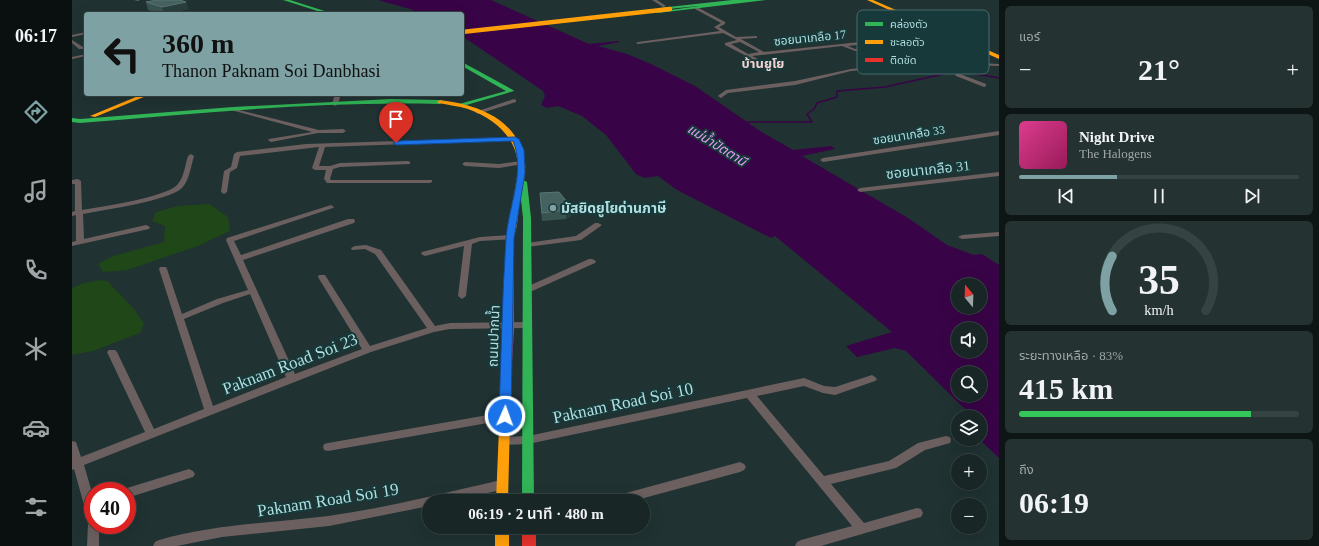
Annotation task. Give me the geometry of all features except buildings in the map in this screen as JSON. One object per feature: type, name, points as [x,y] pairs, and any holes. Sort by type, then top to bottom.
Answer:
[{"type":"street","points":[[285,0],[325,12]]},
{"type":"street","points":[[654,0],[667,8]]},
{"type":"street","points":[[744,0],[575,18],[577,20],[585,20],[764,0]]},
{"type":"street","points":[[464,32],[667,8],[756,0]]},
{"type":"street","points":[[870,0],[893,10]]},
{"type":"street","points":[[879,0],[901,10]]},
{"type":"street","points":[[696,8],[724,23],[716,27],[723,32],[763,53]]},
{"type":"street","points":[[638,42],[723,32]]},
{"type":"street","points":[[72,36],[84,33]]},
{"type":"street","points":[[734,38],[755,37]]},
{"type":"street","points":[[72,41],[79,46],[84,44]]},
{"type":"street","points":[[740,41],[727,44],[756,60]]},
{"type":"street","name":"ซอยนาเกลือ 17","points":[[747,55],[857,43]]},
{"type":"street","points":[[843,45],[854,50],[857,50]]},
{"type":"street","points":[[989,53],[999,57]]},
{"type":"street","points":[[72,58],[84,55]]},
{"type":"street","points":[[461,105],[511,91],[464,65]]},
{"type":"street","points":[[989,65],[999,66]]},
{"type":"street","points":[[721,96],[724,95],[725,92],[795,83],[857,69]]},
{"type":"street","points":[[957,74],[984,85]]},
{"type":"street","points":[[75,122],[143,96]]},
{"type":"street","points":[[335,104],[337,96]]},
{"type":"street","points":[[75,122],[233,110],[420,101],[461,105],[498,123],[515,139]]},
{"type":"street","points":[[478,112],[514,101]]},
{"type":"street","points":[[233,110],[319,132]]},
{"type":"street","points":[[271,140],[319,132],[343,131]]},
{"type":"street","name":"ซอยนาเกลือ 33","points":[[823,160],[937,141],[999,134]]},
{"type":"street","points":[[224,192],[226,174],[234,168],[237,154],[306,146],[515,139]]},
{"type":"street","name":"ถนนปากน้ำ","points":[[515,139],[520,150],[521,173],[527,218],[528,494]]},
{"type":"street","points":[[322,146],[315,168],[330,168],[340,165],[408,162]]},
{"type":"street","points":[[72,214],[148,198],[176,190],[181,186],[191,156]]},
{"type":"street","points":[[465,164],[499,166],[521,163]]},
{"type":"street","points":[[330,168],[326,181],[329,182],[430,181]]},
{"type":"street","name":"ถนนปากน้ำ","points":[[502,494],[509,325],[510,238],[521,173]]},
{"type":"street","name":"ซอยนาเกลือ 31","points":[[860,190],[999,174]]},
{"type":"street","points":[[72,182],[78,181],[80,212],[76,243],[146,227]]},
{"type":"street","points":[[292,379],[230,242],[232,239],[331,207]]},
{"type":"street","points":[[238,259],[351,221]]},
{"type":"street","points":[[527,245],[578,238],[598,225]]},
{"type":"street","points":[[962,237],[999,234]]},
{"type":"street","points":[[425,254],[490,237],[510,238]]},
{"type":"street","points":[[462,296],[468,242]]},
{"type":"street","points":[[355,248],[372,248],[378,252],[433,329]]},
{"type":"street","points":[[527,290],[592,261]]},
{"type":"street","points":[[163,269],[210,412]]},
{"type":"street","points":[[322,278],[368,350]]},
{"type":"street","points":[[179,318],[220,301],[252,291]]},
{"type":"street","name":"Paknam Road Soi 23","points":[[75,463],[368,350],[433,329],[450,326],[527,325]]},
{"type":"street","points":[[112,352],[151,433]]},
{"type":"street","name":"Paknam Road Soi 10","points":[[504,441],[528,440],[804,382],[823,389],[835,391],[872,379]]},
{"type":"street","points":[[749,393],[861,528]]},
{"type":"street","points":[[328,447],[505,416]]},
{"type":"street","points":[[822,481],[892,465],[922,446],[946,440]]},
{"type":"street","points":[[72,445],[75,463],[84,485]]},
{"type":"street","points":[[641,494],[740,467]]},
{"type":"street","points":[[136,490],[189,474]]},
{"type":"street","name":"Paknam Road Soi 19","points":[[159,546],[185,538],[213,533],[331,520],[501,485]]},
{"type":"street","points":[[801,546],[822,543],[861,528],[917,513]]},
{"type":"street","points":[[93,534],[93,546]]},
{"type":"street","points":[[502,534],[502,546]]},
{"type":"street","points":[[529,534],[529,546]]},
{"type":"green space","points":[[209,204],[228,217],[230,231],[198,246],[127,270],[103,272],[98,264],[113,256],[164,242],[165,226],[152,221],[156,212],[178,206]]},
{"type":"green space","points":[[101,280],[107,281],[134,309],[144,324],[140,333],[93,351],[72,355],[72,288],[84,283]]},
{"type":"water","name":"แม่น้ำปัตตานี","points":[[378,0],[491,0],[589,44],[618,41],[620,42],[598,46],[627,54],[695,86],[760,131],[793,150],[831,146],[835,149],[802,156],[908,218],[947,245],[974,255],[982,254],[999,265],[999,458],[986,446],[987,410],[966,410],[958,402],[987,402],[987,366],[951,366],[951,395],[906,351],[895,348],[857,357],[846,346],[892,332],[775,236],[771,238],[677,190],[658,176],[644,178],[636,174],[606,135],[582,116],[558,106],[547,108],[541,105],[545,96],[543,91],[464,37],[464,12],[416,12]]},
{"type":"waterway","points":[[746,122],[812,122],[807,114],[814,109],[817,103],[837,97],[837,91],[885,87],[942,74]]},
{"type":"waterway","points":[[976,74],[999,78]]},
{"type":"traffic: fast","points":[[285,0],[325,12]]},
{"type":"traffic: fast","points":[[659,9],[744,0]]},
{"type":"traffic: fast","points":[[658,12],[764,0]]},
{"type":"traffic: fast","points":[[464,65],[511,91]]},
{"type":"traffic: fast","points":[[461,105],[511,91]]},
{"type":"traffic: fast","points":[[72,120],[80,121],[233,109],[391,101],[440,102]]},
{"type":"traffic: fast","points":[[523,182],[527,218],[528,494]]},
{"type":"traffic: slow","points":[[869,0],[892,10]]},
{"type":"traffic: slow","points":[[464,32],[670,9]]},
{"type":"traffic: slow","points":[[989,53],[999,57]]},
{"type":"traffic: slow","points":[[93,116],[143,96]]},
{"type":"traffic: slow","points":[[440,102],[455,104],[483,113],[495,120],[514,140],[520,153],[522,168],[510,237]]},
{"type":"traffic: slow","points":[[502,494],[506,379]]},
{"type":"traffic: slow","points":[[502,534],[502,546]]},
{"type":"traffic: jam","points":[[506,379],[509,330],[510,237]]},
{"type":"traffic: jam","points":[[529,534],[529,546]]},
{"type":"place","name":"มัสยิดยูโยด่านภาษี","points":[[553,208]]},
{"type":"district","name":"บ้านยูโย","points":[[763,63]]},
{"type":"route","points":[[396,143],[515,139],[520,150],[521,173],[510,238],[509,325],[505,416]]}]
